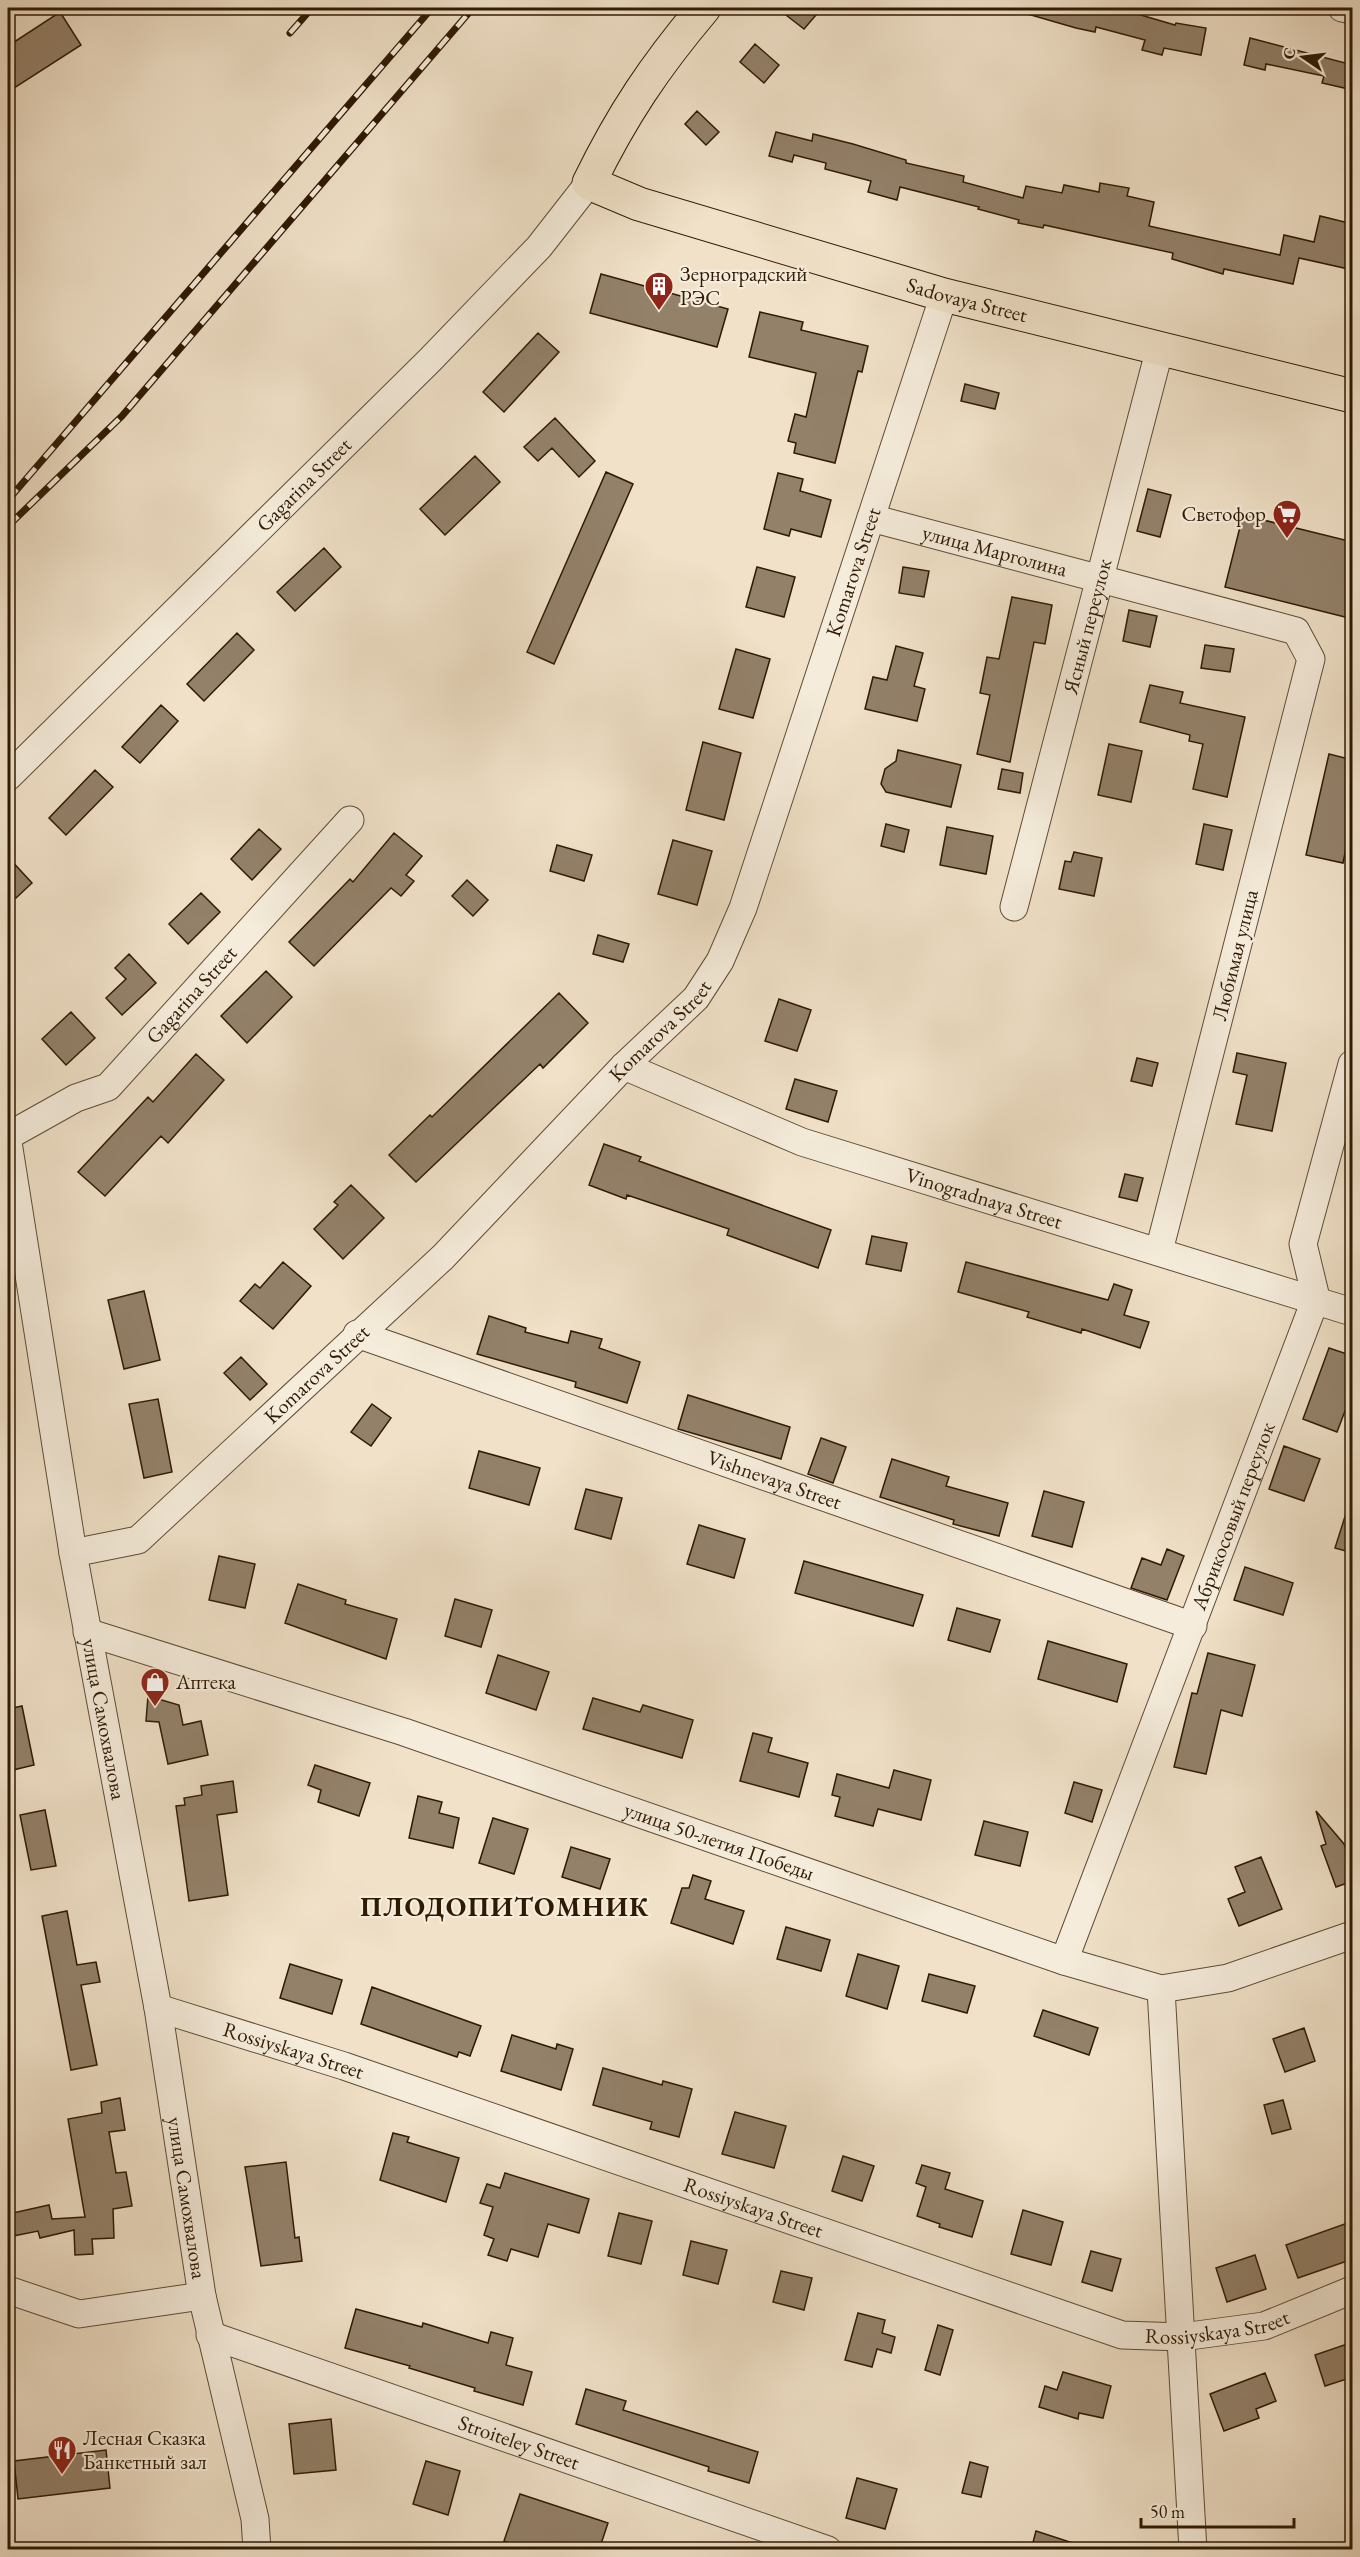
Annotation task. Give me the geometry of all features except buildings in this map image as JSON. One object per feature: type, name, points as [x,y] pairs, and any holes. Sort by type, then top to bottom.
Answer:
[{"type":"main road","points":[[589,183],[613,132],[659,62],[704,8]]},
{"type":"main road","name":"Sadovaya Street","points":[[589,183],[639,204],[944,294],[1353,396]]},
{"type":"street","points":[[1342,8],[1353,10]]},
{"type":"street","name":"Gagarina Street","points":[[8,777],[55,728],[430,360],[539,247],[589,183]]},
{"type":"street","name":"Komarova Street","points":[[73,1553],[138,1540],[357,1334],[443,1257],[624,1066],[696,998],[720,961],[743,908],[944,294]]},
{"type":"street","name":"Ясный переулок","points":[[1014,907],[1160,348]]},
{"type":"street","name":"улица Марголина","points":[[871,518],[1296,631],[1311,659]]},
{"type":"street","name":"Любимая улица","points":[[1159,1251],[1311,659]]},
{"type":"street","points":[[8,747],[23,744],[55,728]]},
{"type":"street","name":"Gagarina Street","points":[[8,1136],[76,1098],[108,1087],[350,820]]},
{"type":"street","points":[[1316,1299],[1303,1244],[1353,1064]]},
{"type":"street","name":"Vinogradnaya Street","points":[[624,1066],[802,1142],[1353,1312]]},
{"type":"street","name":"улица Самохвалова","points":[[8,1142],[73,1553],[158,2008],[202,2296],[255,2519],[257,2550]]},
{"type":"street","name":"Абрикосовый переулок","points":[[1064,1961],[1316,1299]]},
{"type":"street","name":"Vishnevaya Street","points":[[357,1334],[1193,1626]]},
{"type":"street","name":"улица 50-летия Победы","points":[[87,1632],[404,1732],[1064,1961],[1161,1989],[1228,1978],[1353,1935]]},
{"type":"street","points":[[1161,1989],[1193,2550]]},
{"type":"street","name":"Rossiyskaya Street","points":[[158,2008],[344,2066],[1122,2335],[1182,2337],[1264,2326],[1353,2290]]},
{"type":"street","name":"улица Самохвалова","points":[[8,2290],[79,2314],[202,2296]]},
{"type":"street","name":"Stroiteley Street","points":[[210,2335],[828,2550]]},
{"type":"railway","points":[[290,33],[312,8]]},
{"type":"railway","points":[[8,500],[432,8]]},
{"type":"railway","points":[[8,526],[122,416],[473,8]]},
{"type":"place","name":"Зерноградский РЭС","points":[[659,312]]},
{"type":"place","name":"Светофор","points":[[1287,540]]},
{"type":"place","name":"Аптека","points":[[155,1708]]},
{"type":"place","name":"Лесная Сказка Банкетный зал","points":[[62,2476]]},
{"type":"district","name":"ПЛОДОПИТОМНИК","points":[[505,1907]]}]
